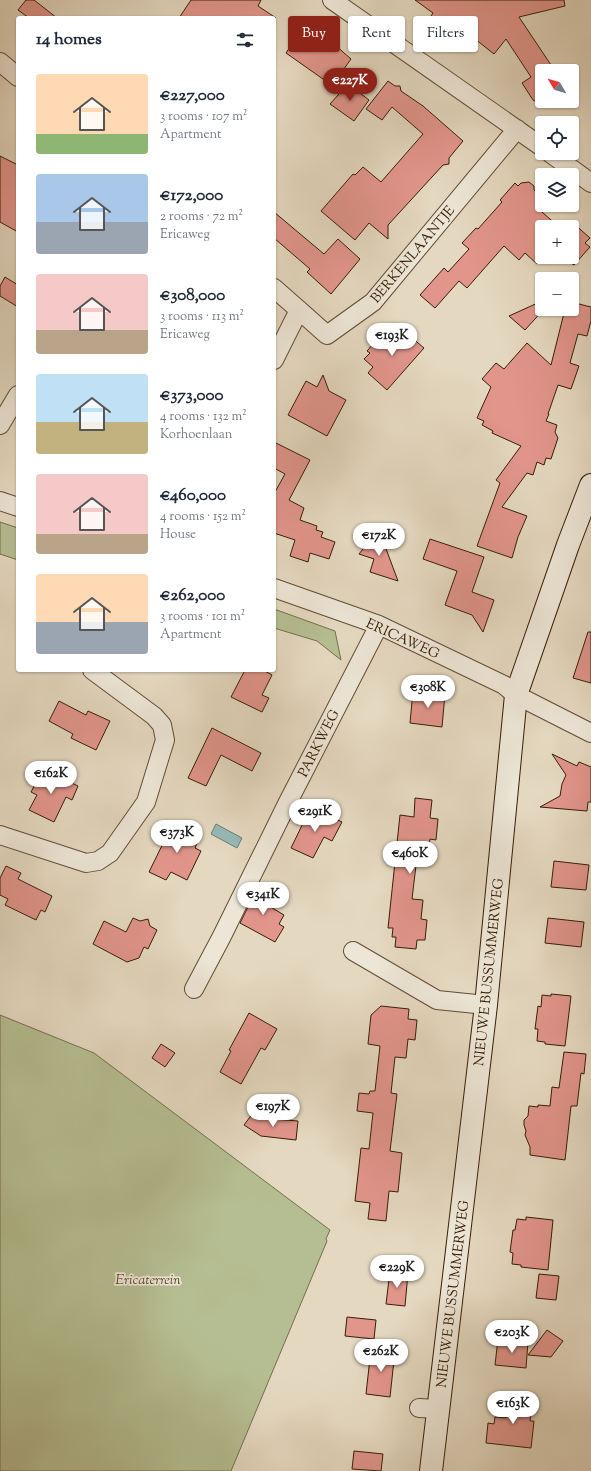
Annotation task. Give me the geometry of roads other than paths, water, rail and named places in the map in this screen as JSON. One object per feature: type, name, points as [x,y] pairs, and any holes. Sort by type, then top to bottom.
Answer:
[{"type":"main road","name":"NIEUWE BUSSUMMERWEG","points":[[431,1471],[429,1408],[486,1005],[516,694],[568,545],[591,485]]},
{"type":"street","points":[[332,0],[394,45],[535,142]]},
{"type":"street","points":[[0,62],[16,75]]},
{"type":"street","name":"BERKENLAANTJE","points":[[299,310],[327,335],[373,302],[517,129]]},
{"type":"street","points":[[560,160],[590,180]]},
{"type":"street","points":[[276,290],[299,310],[276,356]]},
{"type":"street","points":[[0,425],[16,398]]},
{"type":"street","points":[[0,501],[16,506]]},
{"type":"street","name":"ERICAWEG","points":[[276,589],[379,625],[504,685],[516,694],[591,733]]},
{"type":"street","name":"PARKWEG","points":[[194,989],[379,625]]},
{"type":"street","points":[[0,835],[86,863],[98,861],[110,853],[146,802],[165,740],[162,725],[154,716],[95,672]]},
{"type":"street","points":[[353,951],[437,1000],[486,1005]]},
{"type":"water","points":[[216,824],[242,838],[237,848],[211,834]]},
{"type":"park label","name":"Ericaterrein","points":[[148,1279]]}]
